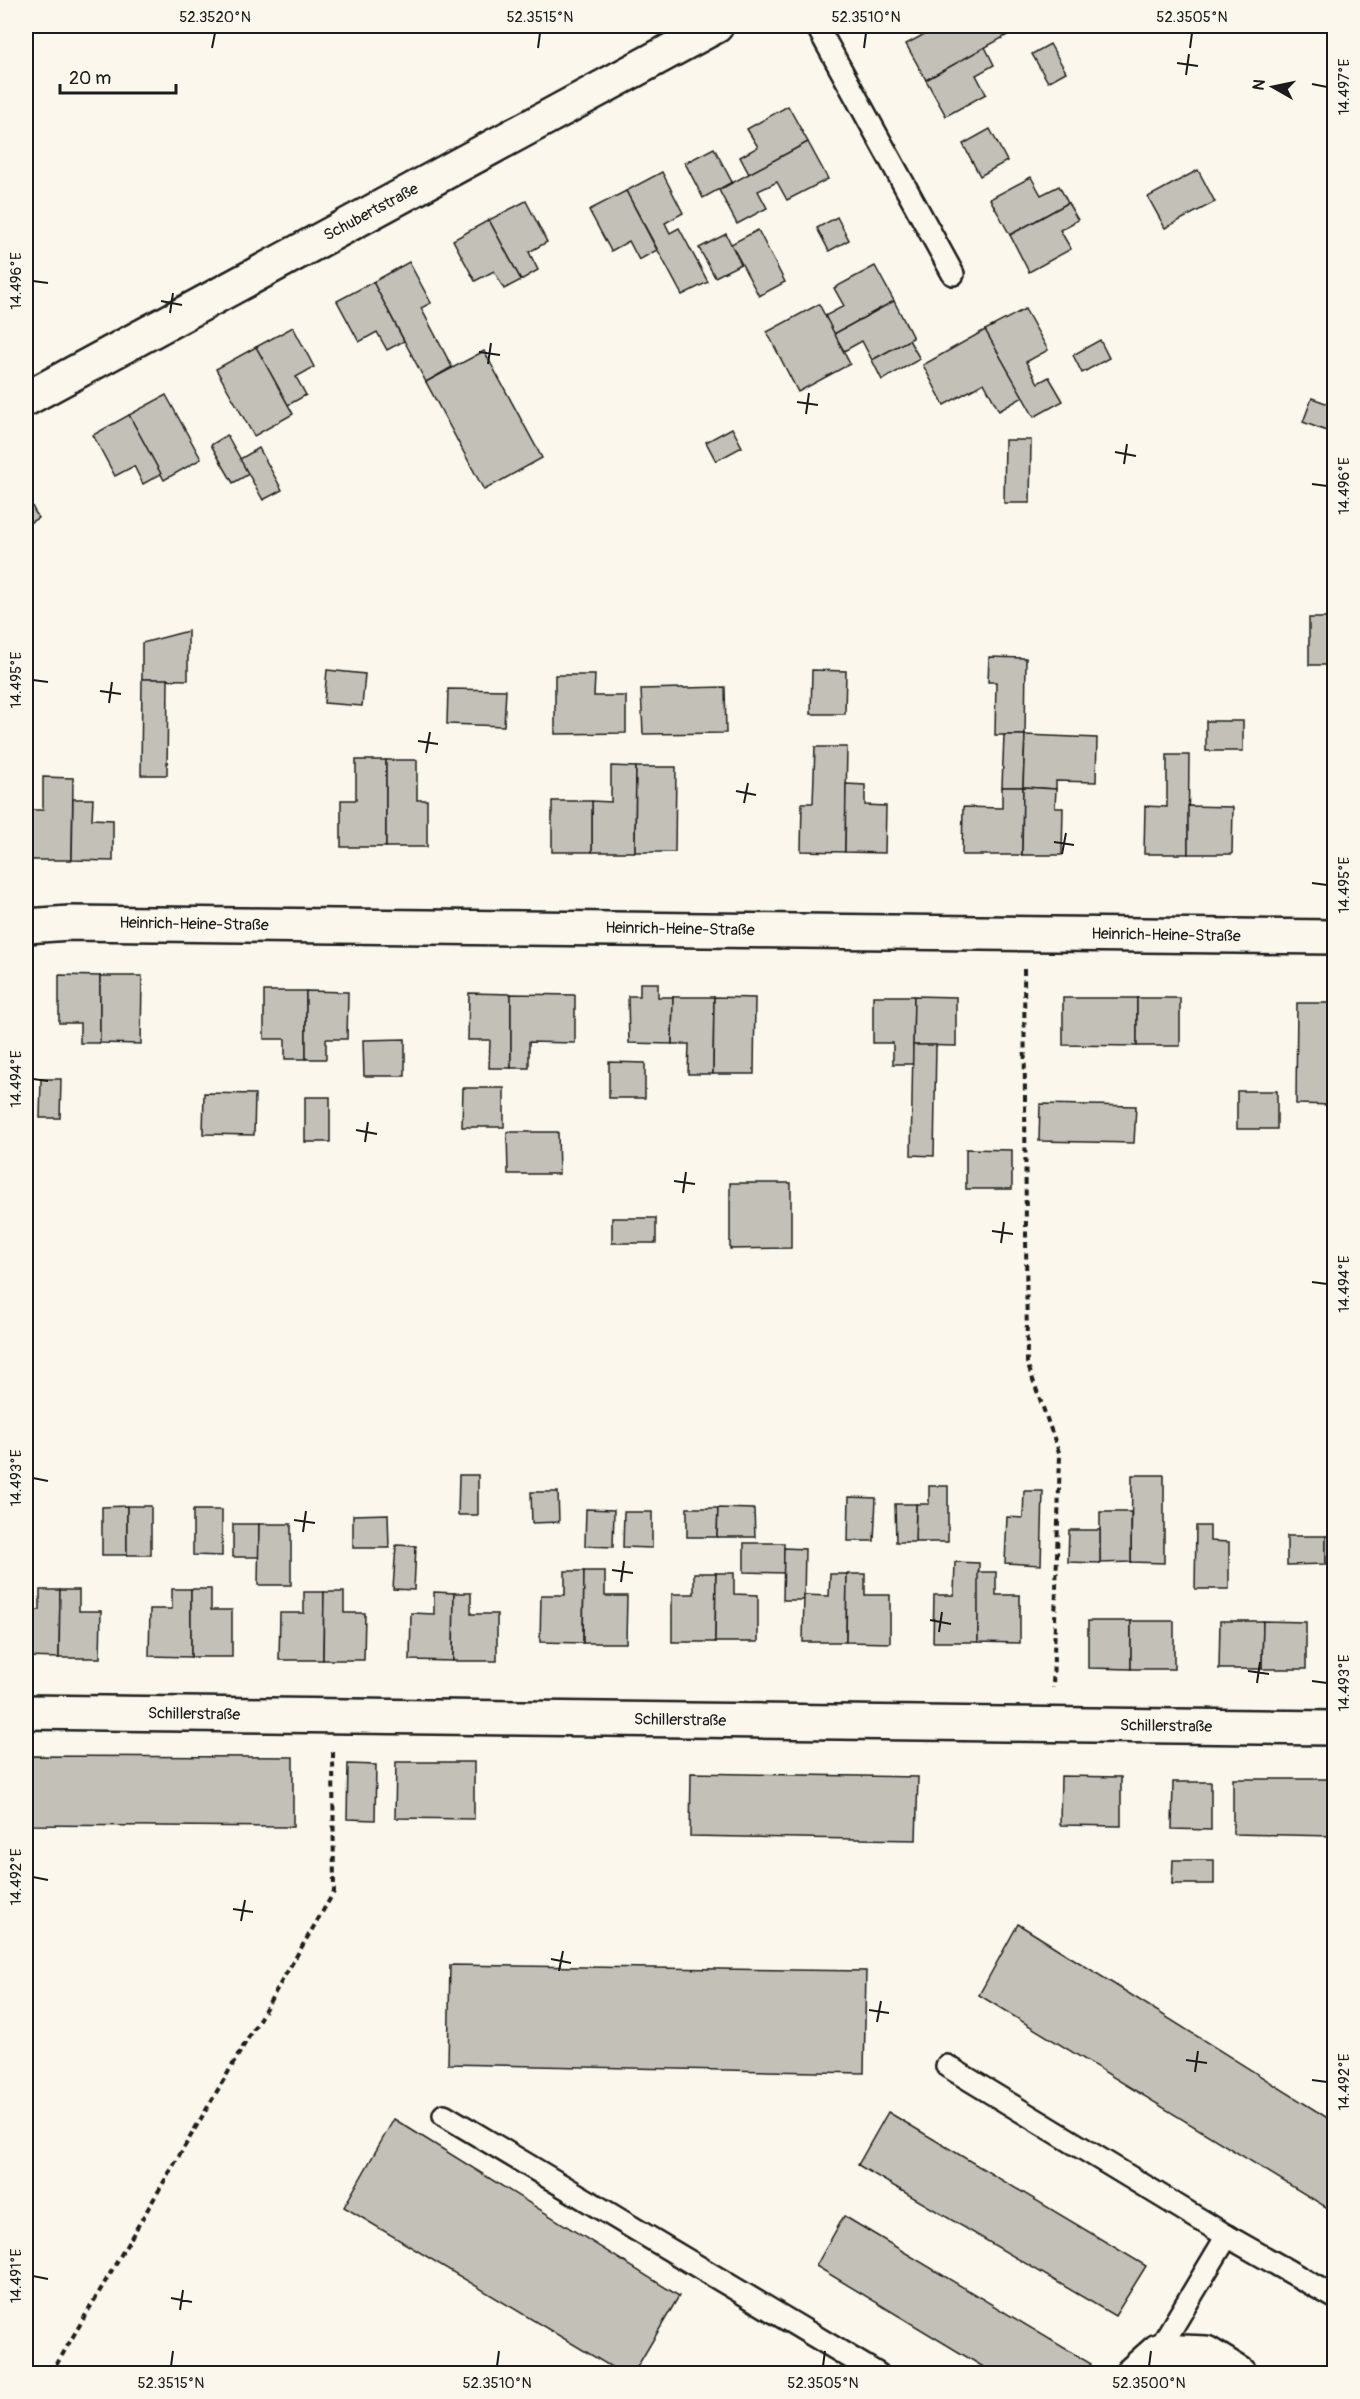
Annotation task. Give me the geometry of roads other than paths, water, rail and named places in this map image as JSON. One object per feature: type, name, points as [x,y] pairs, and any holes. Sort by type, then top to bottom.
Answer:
[{"type":"street","name":"Schubertstraße","points":[[26,399],[716,26]]},
{"type":"street","name":"Heinrich-Heine-Straße","points":[[26,926],[70,923],[1335,937]]},
{"type":"street","name":"Schillerstraße","points":[[26,1712],[1335,1728]]},
{"type":"street","points":[[1132,2373],[1158,2351],[1206,2353],[1240,2373]]},
{"type":"lane","points":[[817,26],[953,274]]},
{"type":"lane","points":[[946,2066],[1227,2236],[1335,2297]]},
{"type":"lane","points":[[444,2115],[878,2373]]},
{"type":"lane","points":[[1158,2351],[1227,2236]]}]
